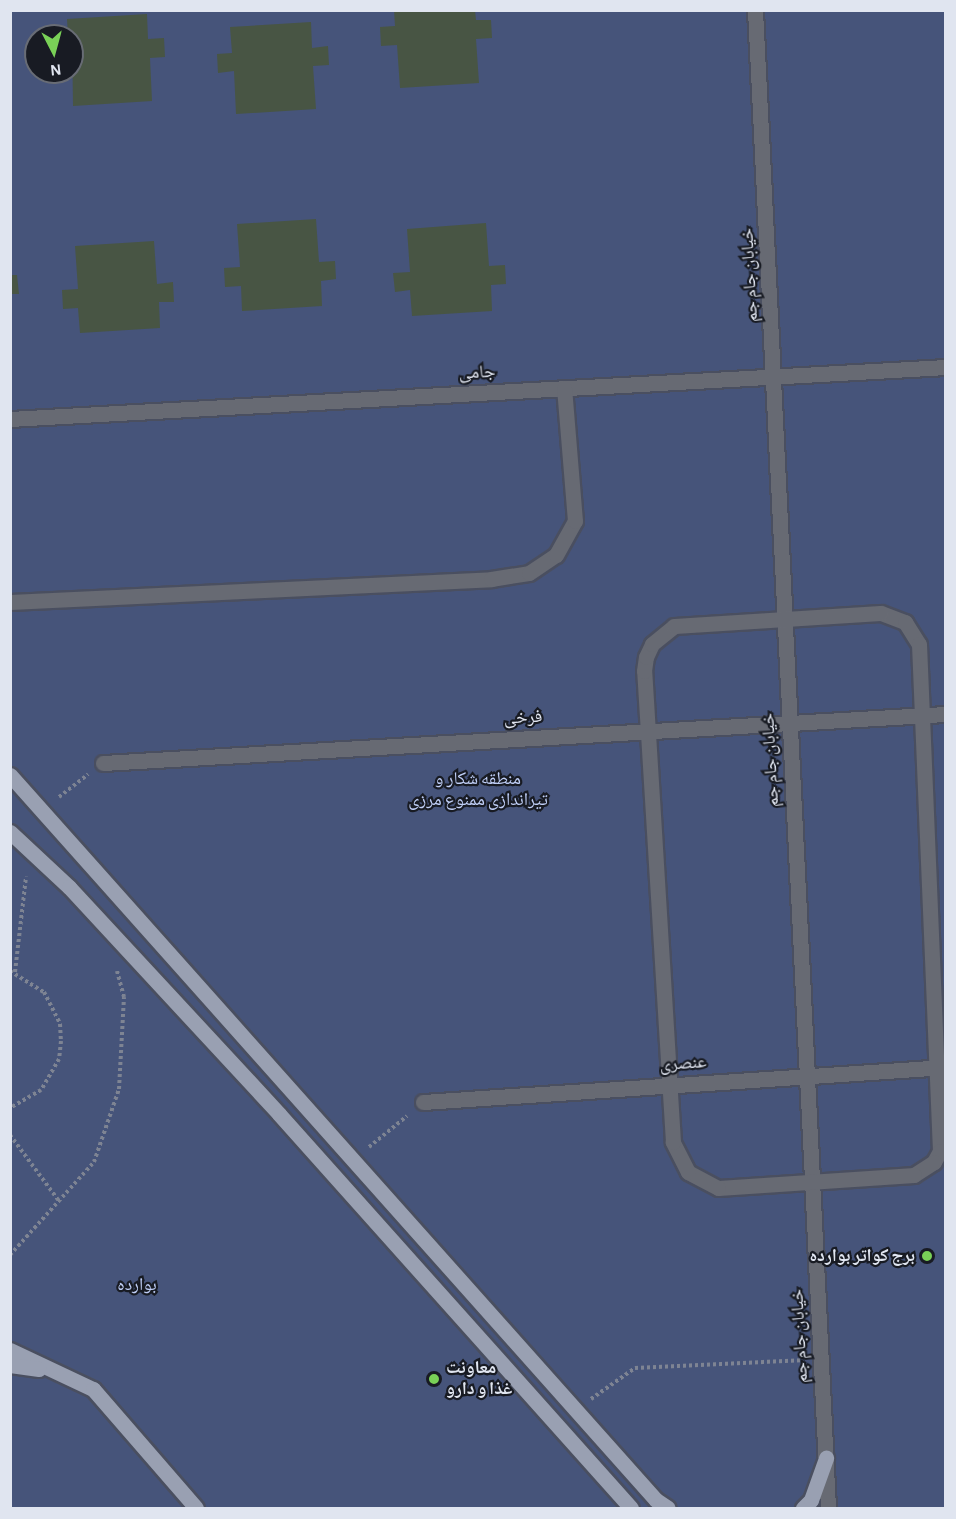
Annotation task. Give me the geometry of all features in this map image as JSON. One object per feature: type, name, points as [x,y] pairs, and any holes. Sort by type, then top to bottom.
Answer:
[{"type":"main road","points":[[10,775],[575,1410],[656,1500],[668,1509]]},
{"type":"main road","points":[[10,832],[69,887],[279,1114],[631,1509]]},
{"type":"main road","points":[[10,1350],[93,1389],[196,1509]]},
{"type":"main road","points":[[10,1365],[51,1370]]},
{"type":"main road","points":[[803,1509],[811,1500],[826,1458]]},
{"type":"street","name":"خیابان جام جم","points":[[755,10],[775,376],[784,619],[828,1509]]},
{"type":"street","name":"جامی","points":[[10,419],[945,367]]},
{"type":"street","points":[[10,602],[491,579],[529,573],[556,555],[575,521],[564,388]]},
{"type":"street","points":[[881,613],[905,622],[919,644],[922,715],[941,1067],[942,1140],[934,1162],[914,1175],[718,1188],[702,1182],[684,1165],[673,1142],[644,671],[652,644],[674,626],[881,613]]},
{"type":"street","name":"فرخی","points":[[103,763],[789,721],[945,714]]},
{"type":"street","name":"عنصری","points":[[423,1102],[941,1067]]},
{"type":"path","points":[[41,811],[103,763]]},
{"type":"path","points":[[10,1108],[41,1090],[59,1059],[61,1041],[54,1007],[44,992],[13,971],[28,848]]},
{"type":"path","points":[[10,1255],[94,1162],[119,1089],[124,997],[115,966]]},
{"type":"path","points":[[353,1161],[423,1102]]},
{"type":"path","points":[[10,1136],[59,1201]]},
{"type":"path","points":[[575,1410],[635,1368],[821,1359]]},
{"type":"green space","name":"منطقه شکار و تیراندازی ممنوع مرزی","points":[[10,11],[945,11],[945,1508],[11,1508]]},
{"type":"building","points":[[394,10],[475,10],[476,20],[491,20],[492,38],[476,39],[479,83],[400,88],[397,45],[381,46],[380,27],[395,26]]},
{"type":"building","points":[[147,14],[148,39],[164,38],[165,57],[150,58],[152,101],[73,106],[73,84],[84,84],[84,24],[67,24],[67,19]]},
{"type":"building","points":[[311,22],[312,48],[328,46],[329,65],[313,66],[316,109],[236,114],[234,71],[218,73],[217,54],[232,53],[230,27]]},
{"type":"building","points":[[316,219],[319,262],[335,261],[336,279],[321,281],[322,306],[242,311],[241,286],[225,287],[224,268],[240,267],[237,224]]},
{"type":"building","points":[[486,223],[489,266],[505,265],[506,284],[491,285],[492,311],[412,316],[410,290],[395,292],[393,273],[410,272],[407,229]]},
{"type":"building","points":[[154,241],[157,284],[173,282],[174,302],[159,302],[160,328],[80,333],[78,308],[63,309],[62,290],[78,289],[75,246]]},
{"type":"building","points":[[10,275],[17,275],[19,294],[10,294]]},
{"type":"place","name":"برج کواتر بوارده","points":[[927,1256]]},
{"type":"place","name":"معاونت غذا و دارو","points":[[434,1379]]},
{"type":"park label","name":"بوارده","points":[[137,1285]]}]
